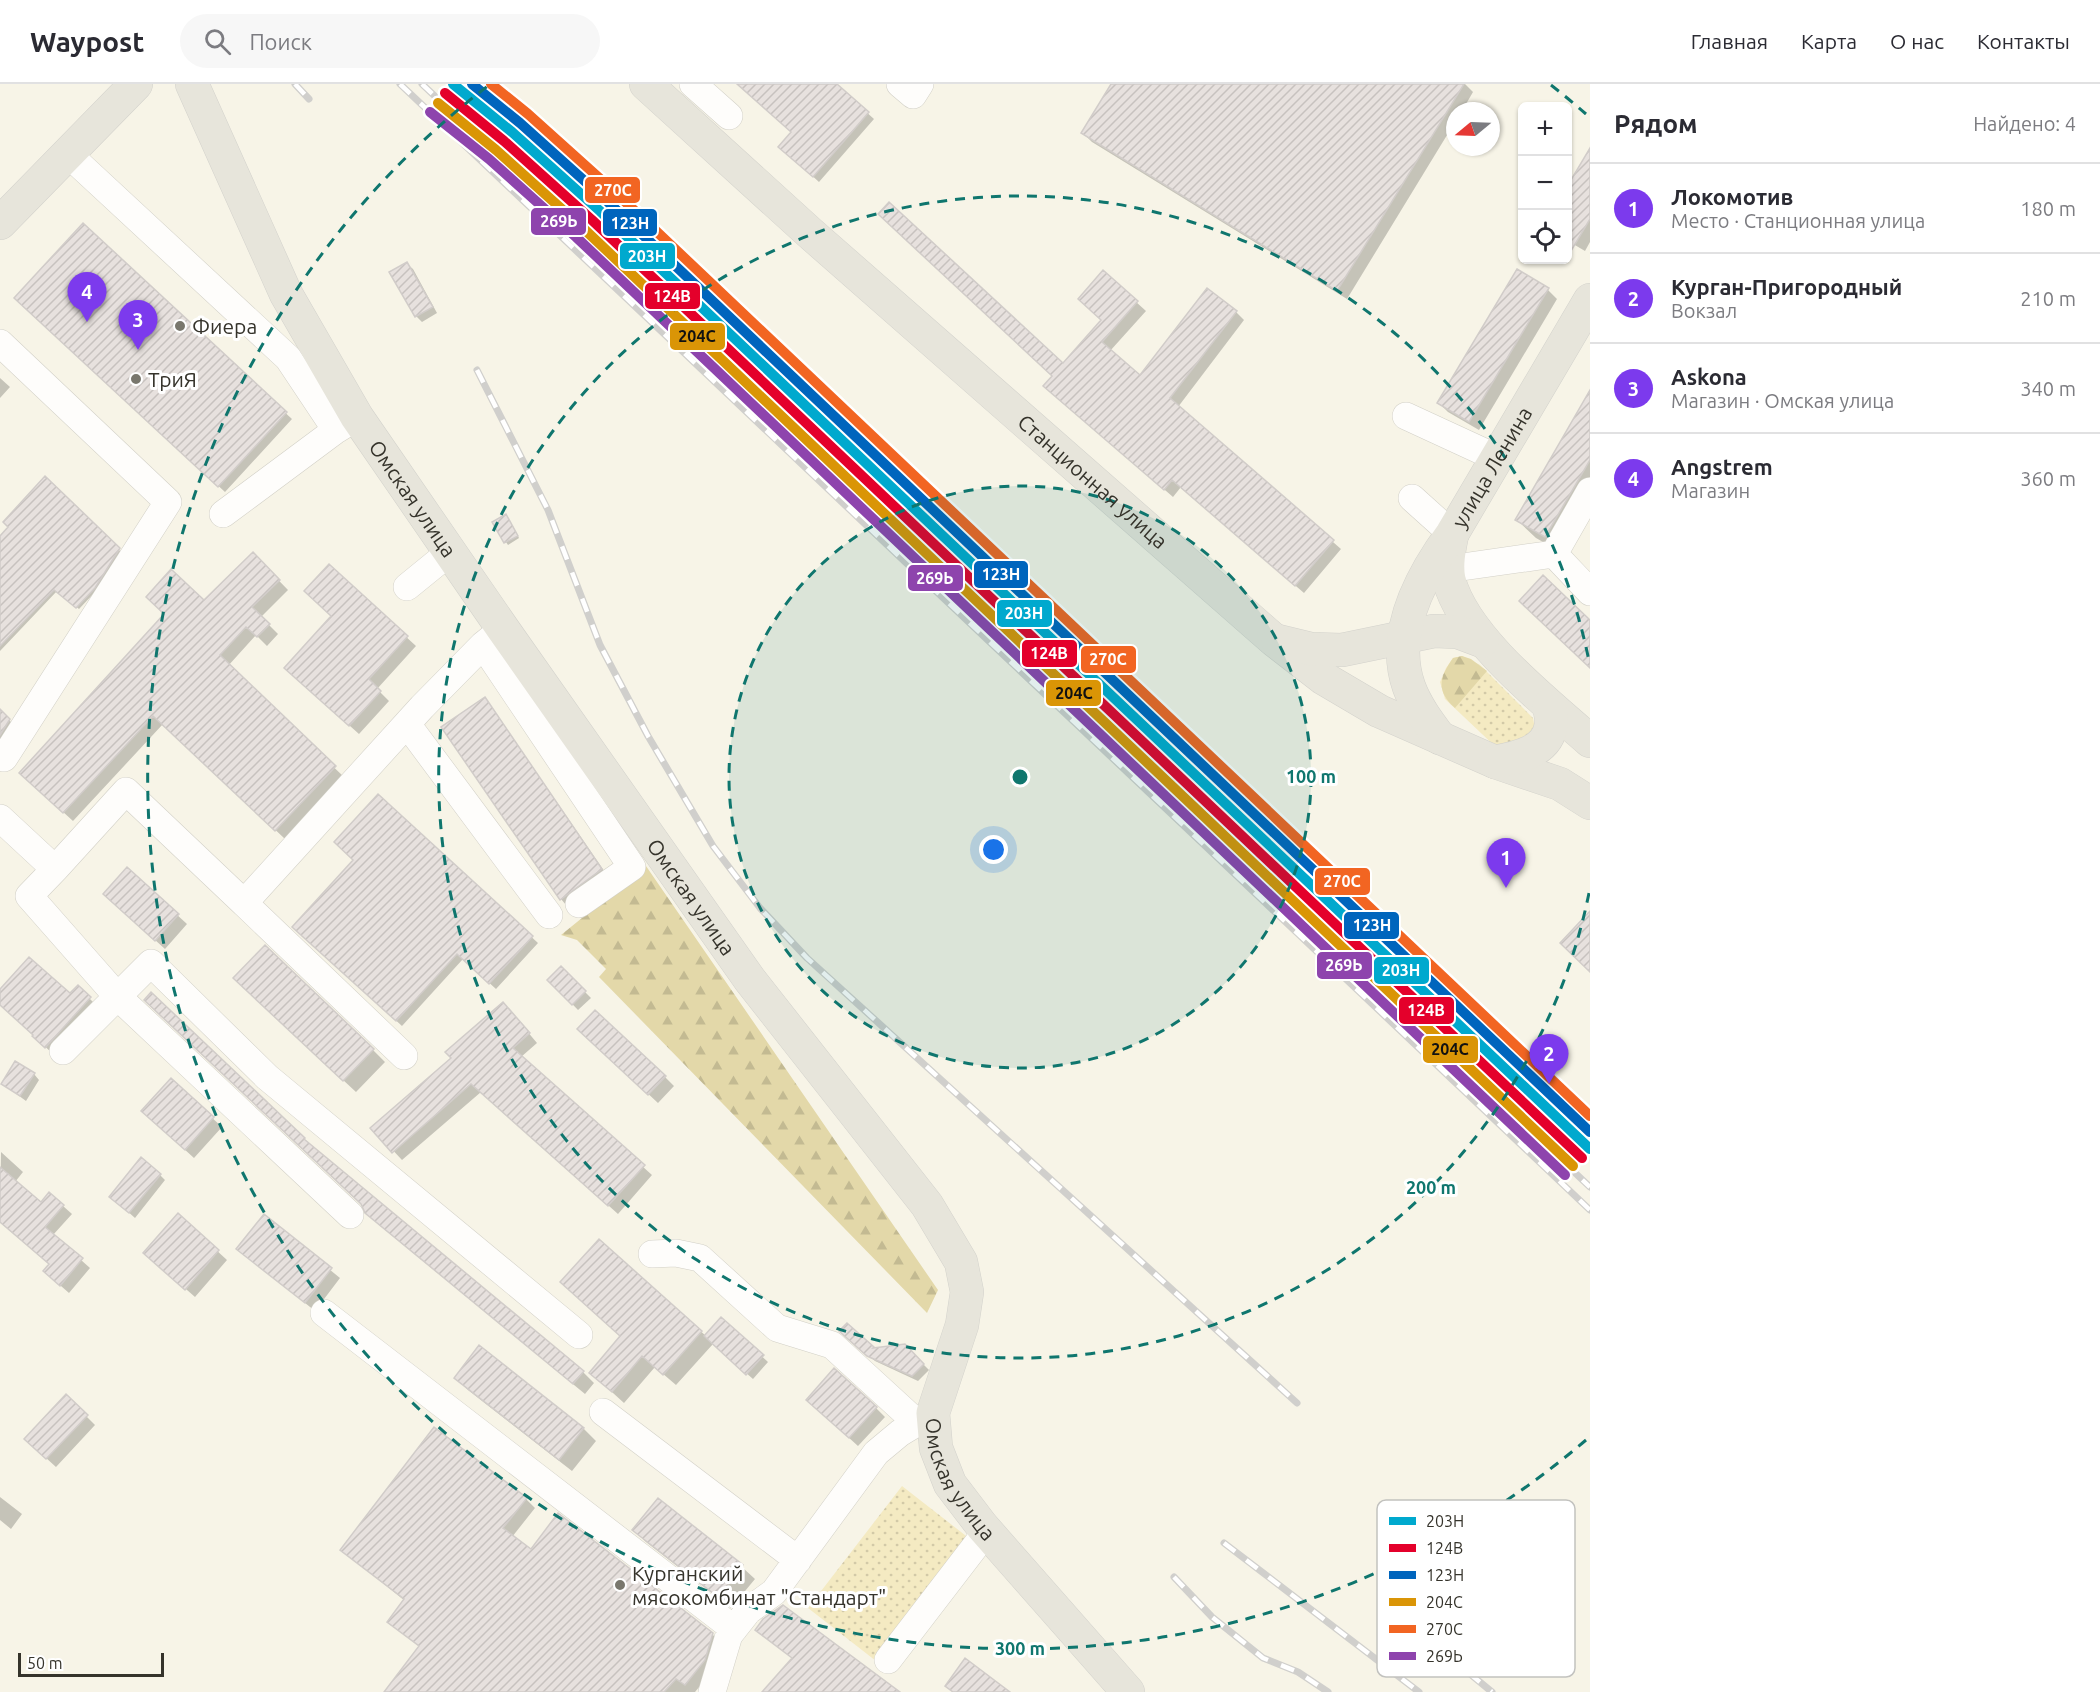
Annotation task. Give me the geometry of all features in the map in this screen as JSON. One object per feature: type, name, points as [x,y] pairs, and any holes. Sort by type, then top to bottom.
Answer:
[{"type":"main road","points":[[0,223],[136,84]]},
{"type":"main road","name":"Омская улица","points":[[192,84],[347,424],[450,552],[493,637],[644,857],[750,980],[927,1205],[961,1262],[967,1292],[962,1325],[925,1418],[936,1448],[950,1484],[987,1531],[1128,1692]]},
{"type":"main road","name":"Станционная улица","points":[[646,84],[810,233],[1274,640],[1323,678],[1379,711],[1495,762],[1560,784],[1590,803]]},
{"type":"main road","name":"улица Ленина","points":[[1440,738],[1420,711],[1409,686],[1403,661],[1404,638],[1410,612],[1420,585],[1436,556],[1452,534],[1590,300]]},
{"type":"main road","points":[[1452,534],[1448,559],[1449,580],[1458,603],[1482,641],[1549,706],[1590,741]]},
{"type":"main road","points":[[1274,640],[1311,649],[1342,650],[1434,631],[1458,632],[1482,641]]},
{"type":"main road","points":[[1495,762],[1519,758],[1546,739],[1551,725],[1549,706]]},
{"type":"lane","points":[[693,84],[729,117]]},
{"type":"lane","points":[[900,84],[913,95],[920,84]]},
{"type":"lane","points":[[68,154],[288,358],[347,424],[223,514]]},
{"type":"lane","points":[[0,343],[168,502],[4,758]]},
{"type":"lane","points":[[1406,416],[1497,458]]},
{"type":"lane","points":[[1412,498],[1452,534]]},
{"type":"lane","points":[[1448,569],[1554,554],[1587,502]]},
{"type":"lane","points":[[407,587],[450,552]]},
{"type":"lane","points":[[1554,554],[1590,592]]},
{"type":"lane","points":[[244,903],[407,724],[493,637]]},
{"type":"lane","points":[[407,724],[549,915]]},
{"type":"lane","points":[[350,1215],[117,996],[29,896],[126,791],[404,1056]]},
{"type":"lane","points":[[0,818],[55,869]]},
{"type":"lane","points":[[579,904],[644,857]]},
{"type":"lane","points":[[63,1051],[151,963],[267,1077],[579,1335]]},
{"type":"lane","points":[[652,1254],[676,1252],[700,1258],[777,1328],[832,1346],[925,1418],[876,1454],[774,1592],[748,1611],[729,1635],[712,1692]]},
{"type":"lane","points":[[324,1313],[734,1629]]},
{"type":"lane","points":[[603,1412],[798,1560]]},
{"type":"lane","points":[[888,1660],[987,1531]]},
{"type":"shaded area","points":[[1462,656],[1480,665],[1533,718],[1536,734],[1501,752],[1445,699],[1440,682],[1453,658]]},
{"type":"shaded area","points":[[902,1486],[970,1539],[876,1661],[808,1608]]},
{"type":"green space","points":[[1462,656],[1471,659],[1487,671],[1455,708],[1442,690],[1442,678],[1453,658]]},
{"type":"green space","points":[[646,866],[938,1290],[927,1313],[599,977],[606,969],[577,940],[561,935]]},
{"type":"building","points":[[737,84],[837,84],[869,112],[813,177],[778,147],[791,132]]},
{"type":"building","points":[[1111,84],[1464,84],[1453,102],[1446,102],[1446,113],[1337,291],[1081,133]]},
{"type":"building","points":[[1590,148],[1590,219],[1572,249],[1572,210],[1572,178]]},
{"type":"building","points":[[889,202],[1063,363],[1101,320],[1078,299],[1103,270],[1138,301],[1102,342],[1140,375],[1207,288],[1237,311],[1170,398],[1334,540],[1295,586],[1172,480],[1164,490],[1043,386],[1052,376],[878,214]]},
{"type":"building","points":[[83,223],[287,412],[218,487],[14,298]]},
{"type":"building","points":[[407,262],[433,307],[415,317],[389,272]]},
{"type":"building","points":[[1517,269],[1549,288],[1469,422],[1437,403]]},
{"type":"building","points":[[1590,390],[1590,460],[1545,537],[1515,520]]},
{"type":"building","points":[[45,476],[120,548],[95,588],[76,608],[54,590],[0,646],[0,536],[8,527],[3,522]]},
{"type":"building","points":[[506,514],[518,536],[504,543],[492,522]]},
{"type":"building","points":[[253,552],[280,580],[252,607],[270,624],[257,637],[246,627],[220,655],[336,766],[275,831],[153,716],[63,813],[19,773],[164,614],[146,597],[171,569],[204,600]]},
{"type":"building","points":[[329,564],[408,636],[369,679],[381,691],[349,726],[284,668],[331,616],[304,591]]},
{"type":"building","points":[[1543,575],[1590,620],[1590,668],[1519,601]]},
{"type":"building","points":[[485,697],[602,869],[560,900],[441,727]]},
{"type":"building","points":[[0,709],[10,719],[0,735]]},
{"type":"building","points":[[378,794],[533,936],[489,984],[457,954],[396,1021],[292,927],[353,860],[334,842]]},
{"type":"building","points":[[127,867],[179,914],[155,941],[103,894]]},
{"type":"building","points":[[1590,911],[1590,972],[1560,943]]},
{"type":"building","points":[[265,945],[374,1049],[343,1081],[233,978]]},
{"type":"building","points":[[29,957],[70,993],[78,985],[91,997],[45,1048],[0,1005],[0,989]]},
{"type":"building","points":[[561,966],[586,991],[572,1005],[547,980]]},
{"type":"building","points":[[151,992],[304,1139],[584,1371],[573,1384],[365,1213],[361,1204],[144,1000]]},
{"type":"building","points":[[503,1002],[530,1033],[513,1048],[645,1165],[608,1206],[471,1084],[392,1153],[370,1128],[451,1058],[445,1052]]},
{"type":"building","points":[[595,1010],[666,1076],[648,1095],[577,1029]]},
{"type":"building","points":[[15,1061],[35,1073],[20,1096],[1,1084]]},
{"type":"building","points":[[171,1078],[214,1117],[185,1150],[141,1111]]},
{"type":"building","points":[[141,1157],[161,1174],[129,1213],[109,1197]]},
{"type":"building","points":[[0,1167],[41,1202],[49,1192],[64,1205],[45,1227],[83,1258],[60,1286],[43,1271],[49,1264],[0,1222]]},
{"type":"building","points":[[178,1213],[219,1250],[185,1290],[143,1253]]},
{"type":"building","points":[[264,1214],[332,1268],[305,1303],[236,1249]]},
{"type":"building","points":[[599,1239],[702,1331],[663,1375],[642,1356],[612,1392],[589,1373],[620,1336],[560,1282]]},
{"type":"building","points":[[721,1317],[764,1355],[746,1375],[704,1336]]},
{"type":"building","points":[[847,1323],[873,1348],[905,1344],[924,1364],[912,1376],[867,1356],[839,1331]]},
{"type":"building","points":[[479,1345],[584,1428],[559,1460],[454,1378]]},
{"type":"building","points":[[834,1368],[877,1407],[849,1438],[806,1400]]},
{"type":"building","points":[[66,1394],[88,1415],[46,1459],[24,1439]]},
{"type":"building","points":[[434,1427],[527,1498],[503,1528],[531,1549],[558,1513],[713,1633],[705,1660],[685,1685],[676,1679],[664,1692],[384,1692],[419,1646],[387,1622],[404,1599],[340,1550]]},
{"type":"building","points":[[658,1498],[743,1565],[718,1597],[632,1530]]},
{"type":"building","points":[[783,1605],[900,1692],[762,1692],[792,1658],[755,1630],[763,1619]]},
{"type":"building","points":[[965,1658],[1010,1692],[953,1692],[945,1686]]},
{"type":"railway","points":[[295,84],[309,99]]},
{"type":"railway","points":[[400,84],[1590,1210]]},
{"type":"railway","points":[[422,84],[1590,1187]]},
{"type":"railway","points":[[477,370],[548,510],[600,645],[648,736],[713,846],[760,908],[807,958],[1297,1403]]},
{"type":"railway","points":[[1224,1543],[1377,1660]]},
{"type":"railway","points":[[1174,1577],[1212,1617],[1263,1658],[1298,1672],[1328,1692]]},
{"type":"railway","points":[[1399,1677],[1419,1692]]},
{"type":"railway","points":[[1474,1677],[1492,1692]]},
{"type":"transit line","name":"203Н","points":[[453,84],[512,132],[600,211],[1590,1149]]},
{"type":"transit line","name":"123Н","points":[[472,84],[520,123],[608,202],[1590,1132]]},
{"type":"transit line","name":"270С","points":[[491,84],[617,194],[1590,1116]]},
{"type":"transit line","name":"124В","points":[[445,93],[504,141],[592,220],[1582,1158]]},
{"type":"transit line","name":"204С","points":[[438,103],[496,150],[584,229],[1573,1166]]},
{"type":"transit line","name":"269Ь","points":[[430,112],[489,159],[576,237],[1565,1175]]},
{"type":"place","name":"Angstrem","points":[[87,322]]},
{"type":"place","name":"Фиера","points":[[180,326]]},
{"type":"place","name":"Askona","points":[[138,350]]},
{"type":"place","name":"ТриЯ","points":[[136,379]]},
{"type":"place","name":"Локомотив","points":[[1506,888]]},
{"type":"place","name":"Курган-Пригородный","points":[[1549,1084]]},
{"type":"place","name":"Курганский мясокомбинат \"Стандарт\"","points":[[620,1585]]}]
